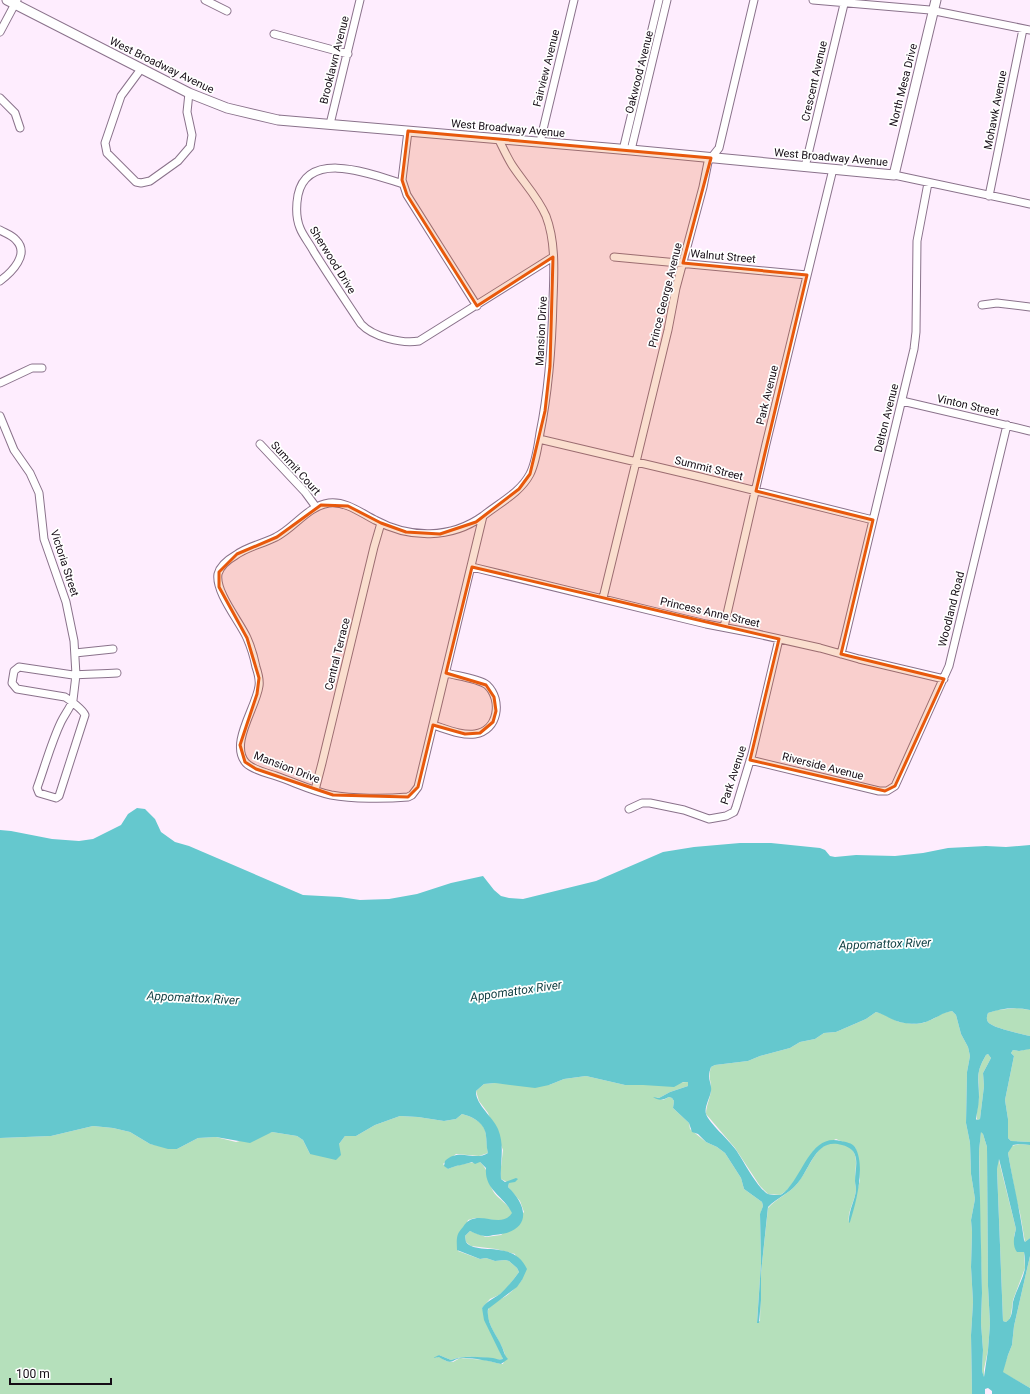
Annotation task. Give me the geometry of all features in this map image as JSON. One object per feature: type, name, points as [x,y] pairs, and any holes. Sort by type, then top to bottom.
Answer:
[{"type":"main road","name":"North Mesa Drive","points":[[894,175],[936,0]]},
{"type":"main road","name":"West Broadway Avenue","points":[[13,1],[189,93],[227,108],[260,117],[278,120],[498,138],[894,175]]},
{"type":"street","points":[[205,0],[227,11]]},
{"type":"street","name":"Brooklawn Avenue","points":[[330,124],[360,0]]},
{"type":"street","name":"Fairview Avenue","points":[[540,142],[574,0]]},
{"type":"street","name":"Oakwood Avenue","points":[[627,150],[659,0]]},
{"type":"street","name":"Oakwood Avenue","points":[[627,150],[667,0]]},
{"type":"street","name":"Prince George Avenue","points":[[603,598],[707,168],[711,158],[718,148],[754,0]]},
{"type":"street","points":[[813,0],[844,1],[934,10],[1026,30]]},
{"type":"street","points":[[0,32],[13,1]]},
{"type":"street","name":"Crescent Avenue","points":[[805,166],[844,1]]},
{"type":"street","name":"Mohawk Avenue","points":[[989,196],[1026,30]]},
{"type":"street","points":[[274,34],[348,54]]},
{"type":"street","points":[[141,69],[121,96],[104,143],[107,153],[136,182],[141,184],[150,182],[178,161],[190,147],[192,135],[188,112],[189,93]]},
{"type":"street","points":[[0,98],[15,114],[20,128]]},
{"type":"street","points":[[408,131],[403,184],[407,195],[477,306]]},
{"type":"street","name":"Mansion Drive","points":[[483,516],[418,787],[412,795],[408,797],[376,798],[333,795],[315,790],[248,765],[241,756],[240,745],[257,694],[259,678],[252,650],[247,638],[226,602],[218,581],[218,574],[222,566],[237,554],[277,537],[316,507],[329,503],[339,503],[359,510],[381,523],[406,532],[432,535],[468,526],[519,489],[525,482],[534,465],[548,391],[552,353],[554,284],[553,257],[549,227],[540,204],[512,164],[498,138]]},
{"type":"street","name":"Sherwood Drive","points":[[403,184],[352,169],[337,167],[321,170],[308,177],[299,191],[297,210],[300,229],[361,324],[376,335],[409,342],[419,341],[553,257]]},
{"type":"street","name":"Park Avenue","points":[[724,627],[833,169]]},
{"type":"street","name":"West Broadway Avenue","points":[[894,175],[1030,204]]},
{"type":"street","name":"Delton Avenue","points":[[841,654],[914,349],[916,332],[917,241],[928,183]]},
{"type":"street","points":[[0,230],[16,239],[21,250],[18,263],[0,281]]},
{"type":"street","name":"Walnut Street","points":[[614,257],[807,275]]},
{"type":"street","points":[[982,305],[997,303],[1030,307]]},
{"type":"street","points":[[0,383],[32,368],[42,368]]},
{"type":"street","name":"Vinton Street","points":[[902,401],[1030,430]]},
{"type":"street","name":"Victoria Street","points":[[0,416],[14,450],[33,478],[39,493],[44,539],[69,612],[75,653],[76,675],[75,693],[72,703]]},
{"type":"street","name":"Woodland Road","points":[[891,789],[895,786],[949,666],[1007,425]]},
{"type":"street","name":"Summit Street","points":[[539,439],[873,520]]},
{"type":"street","name":"Summit Court","points":[[260,444],[305,492],[316,507]]},
{"type":"street","name":"Central Terrace","points":[[315,790],[381,523]]},
{"type":"street","name":"Princess Anne Street","points":[[472,566],[944,679]]},
{"type":"street","name":"Park Avenue","points":[[629,809],[642,803],[650,803],[684,810],[709,819],[726,816],[734,812],[750,760],[779,639]]},
{"type":"street","points":[[75,653],[113,649]]},
{"type":"street","points":[[72,703],[62,720],[38,788],[39,793],[56,798],[59,796],[85,715],[84,711],[65,697],[17,689],[14,687],[12,681],[14,671],[19,667],[76,675],[117,673]]},
{"type":"street","points":[[433,725],[465,734],[480,733],[489,727],[495,716],[496,711],[494,697],[486,685],[480,681],[446,673]]},
{"type":"street","name":"Riverside Avenue","points":[[750,760],[880,791],[885,792],[891,789]]},
{"type":"highlighted area","points":[[408,131],[711,158],[683,263],[807,275],[756,491],[873,520],[841,654],[944,679],[895,786],[885,791],[750,760],[779,639],[472,567],[446,673],[486,685],[494,697],[496,711],[493,722],[480,733],[465,734],[433,725],[418,787],[408,797],[333,795],[256,769],[245,762],[240,745],[257,694],[259,678],[247,638],[219,587],[219,572],[237,554],[277,537],[321,505],[348,506],[381,523],[406,532],[440,534],[476,522],[519,489],[530,474],[545,411],[550,366],[553,257],[477,306],[407,195],[402,180]]},
{"type":"green space","points":[[1017,1008],[1030,1010],[1030,1036],[1001,1029],[987,1021],[988,1013],[997,1010]]},
{"type":"green space","points":[[952,1011],[956,1015],[961,1034],[968,1047],[970,1056],[967,1072],[966,1123],[970,1143],[971,1174],[975,1199],[971,1220],[973,1302],[971,1335],[972,1394],[0,1394],[0,1138],[51,1136],[93,1126],[113,1128],[130,1132],[150,1144],[177,1149],[198,1138],[216,1137],[236,1142],[272,1132],[297,1136],[303,1140],[310,1154],[315,1154],[339,1144],[345,1136],[356,1136],[375,1125],[400,1116],[444,1121],[456,1119],[462,1114],[472,1118],[479,1122],[485,1130],[488,1153],[479,1156],[456,1154],[443,1164],[448,1169],[464,1164],[480,1162],[487,1172],[493,1191],[513,1213],[508,1219],[503,1221],[475,1218],[468,1220],[458,1251],[480,1259],[486,1258],[495,1261],[509,1261],[517,1268],[519,1272],[507,1288],[499,1295],[490,1299],[482,1308],[503,1359],[466,1357],[456,1358],[451,1360],[439,1355],[435,1358],[439,1356],[446,1361],[453,1362],[460,1358],[485,1360],[503,1364],[505,1355],[501,1344],[490,1325],[488,1313],[490,1306],[508,1294],[522,1280],[515,1254],[496,1249],[471,1246],[466,1242],[465,1236],[470,1231],[486,1237],[501,1235],[524,1212],[520,1201],[508,1187],[509,1183],[501,1179],[503,1150],[488,1113],[479,1101],[476,1091],[484,1084],[549,1085],[564,1079],[586,1076],[625,1085],[688,1082],[688,1086],[670,1092],[659,1098],[655,1097],[663,1100],[669,1097],[672,1098],[674,1101],[673,1108],[689,1123],[690,1129],[706,1142],[725,1153],[741,1178],[744,1189],[762,1202],[763,1206],[760,1215],[761,1264],[757,1322],[760,1321],[761,1273],[768,1208],[796,1185],[821,1148],[827,1144],[835,1143],[845,1145],[850,1148],[854,1152],[855,1156],[856,1190],[849,1214],[849,1222],[860,1180],[858,1157],[855,1147],[836,1139],[814,1150],[795,1180],[786,1191],[780,1195],[768,1194],[760,1186],[735,1148],[706,1114],[711,1092],[711,1067],[715,1065],[748,1061],[760,1056],[790,1048],[800,1042],[815,1039],[824,1033],[836,1032],[866,1019],[876,1012],[899,1022],[914,1024],[923,1023],[943,1013]]},
{"type":"green space","points":[[1030,1049],[1030,1142],[1011,1141],[1008,1138],[1008,1119],[1005,1100],[1014,1056],[1011,1053],[1013,1050],[1019,1051]]},
{"type":"green space","points":[[988,1054],[991,1058],[983,1073],[984,1086],[980,1119],[977,1120],[979,1098],[978,1076],[982,1062]]},
{"type":"green space","points":[[981,1131],[987,1147],[988,1286],[990,1324],[984,1378],[982,1371],[983,1350],[981,1323],[982,1293],[979,1151]]},
{"type":"green space","points":[[1020,1144],[1030,1145],[1030,1238],[1025,1242],[1008,1153],[1011,1146]]},
{"type":"green space","points":[[998,1157],[1016,1229],[1014,1236],[1024,1252],[1025,1268],[1013,1300],[1011,1315],[1009,1320],[1006,1322],[1003,1321],[997,1169]]},
{"type":"green space","points":[[1030,1256],[1030,1388],[1002,1372],[1012,1345],[1014,1326]]},
{"type":"water","name":"Appomattox River","points":[[137,808],[145,809],[155,819],[161,832],[175,842],[189,846],[303,895],[340,897],[360,900],[389,899],[417,894],[451,883],[483,876],[501,896],[523,899],[596,881],[663,852],[694,847],[740,843],[771,843],[820,848],[825,850],[830,856],[835,857],[856,855],[895,856],[923,853],[948,848],[1030,845],[1030,1010],[1009,1008],[998,1010],[988,1013],[987,1019],[988,1022],[995,1026],[1030,1036],[1030,1049],[1019,1051],[1013,1050],[1011,1053],[1014,1056],[1005,1100],[1008,1119],[1008,1138],[1011,1141],[1030,1142],[1030,1145],[1013,1145],[1008,1153],[1025,1242],[1030,1238],[1030,1256],[1014,1326],[1012,1345],[1003,1372],[1030,1388],[1030,1394],[992,1394],[992,1391],[988,1388],[985,1389],[985,1394],[972,1394],[971,1335],[973,1302],[971,1220],[975,1199],[971,1174],[970,1143],[966,1123],[967,1072],[970,1056],[968,1047],[961,1034],[956,1015],[952,1011],[944,1013],[930,1021],[919,1024],[897,1021],[876,1012],[866,1019],[836,1032],[824,1033],[815,1039],[800,1042],[790,1048],[760,1056],[748,1061],[715,1065],[711,1067],[709,1076],[711,1089],[706,1114],[711,1122],[736,1150],[751,1174],[768,1194],[780,1195],[785,1192],[810,1155],[823,1142],[831,1140],[849,1143],[855,1147],[860,1164],[859,1184],[855,1205],[849,1223],[856,1190],[856,1162],[855,1156],[850,1148],[842,1145],[833,1144],[820,1150],[814,1156],[796,1185],[768,1207],[761,1273],[759,1323],[757,1323],[761,1264],[760,1214],[763,1206],[762,1202],[744,1189],[741,1178],[725,1153],[706,1142],[698,1134],[692,1132],[689,1123],[673,1108],[674,1101],[672,1098],[669,1097],[659,1100],[653,1097],[659,1098],[670,1092],[688,1086],[688,1082],[683,1082],[674,1087],[625,1085],[586,1076],[564,1079],[549,1085],[535,1088],[495,1083],[484,1084],[476,1091],[476,1096],[481,1106],[496,1124],[500,1135],[502,1148],[501,1179],[505,1182],[516,1178],[518,1179],[515,1182],[509,1183],[508,1187],[520,1204],[523,1211],[523,1218],[520,1225],[514,1230],[506,1233],[486,1236],[470,1231],[465,1236],[466,1242],[471,1246],[478,1248],[505,1251],[513,1254],[521,1260],[527,1269],[517,1287],[488,1309],[492,1329],[508,1359],[501,1364],[463,1358],[450,1362],[439,1357],[433,1358],[439,1355],[451,1360],[461,1357],[503,1359],[484,1320],[482,1308],[503,1292],[519,1272],[517,1268],[509,1261],[495,1261],[486,1258],[480,1259],[457,1250],[458,1234],[468,1221],[474,1218],[501,1220],[507,1218],[512,1213],[509,1207],[491,1187],[486,1176],[486,1168],[480,1162],[475,1164],[472,1162],[448,1169],[444,1166],[445,1161],[456,1155],[477,1156],[488,1153],[486,1133],[481,1124],[472,1118],[462,1114],[456,1119],[444,1121],[400,1116],[375,1125],[356,1136],[345,1136],[339,1144],[341,1155],[336,1160],[310,1154],[303,1140],[297,1136],[272,1132],[250,1143],[216,1137],[198,1138],[177,1149],[168,1149],[150,1144],[130,1132],[113,1128],[93,1126],[51,1136],[0,1138],[0,830],[52,839],[79,841],[93,839],[121,825],[128,814]],"holes":[[[988,1054],[991,1058],[983,1073],[984,1086],[980,1119],[977,1120],[979,1071],[986,1055]],[[981,1132],[987,1147],[988,1286],[990,1324],[984,1377],[982,1371],[983,1350],[981,1323],[982,1293],[979,1151]],[[999,1159],[1016,1229],[1014,1247],[1017,1252],[1024,1252],[1025,1258],[1025,1268],[1014,1298],[1011,1316],[1006,1322],[1003,1321],[997,1169]]]}]
